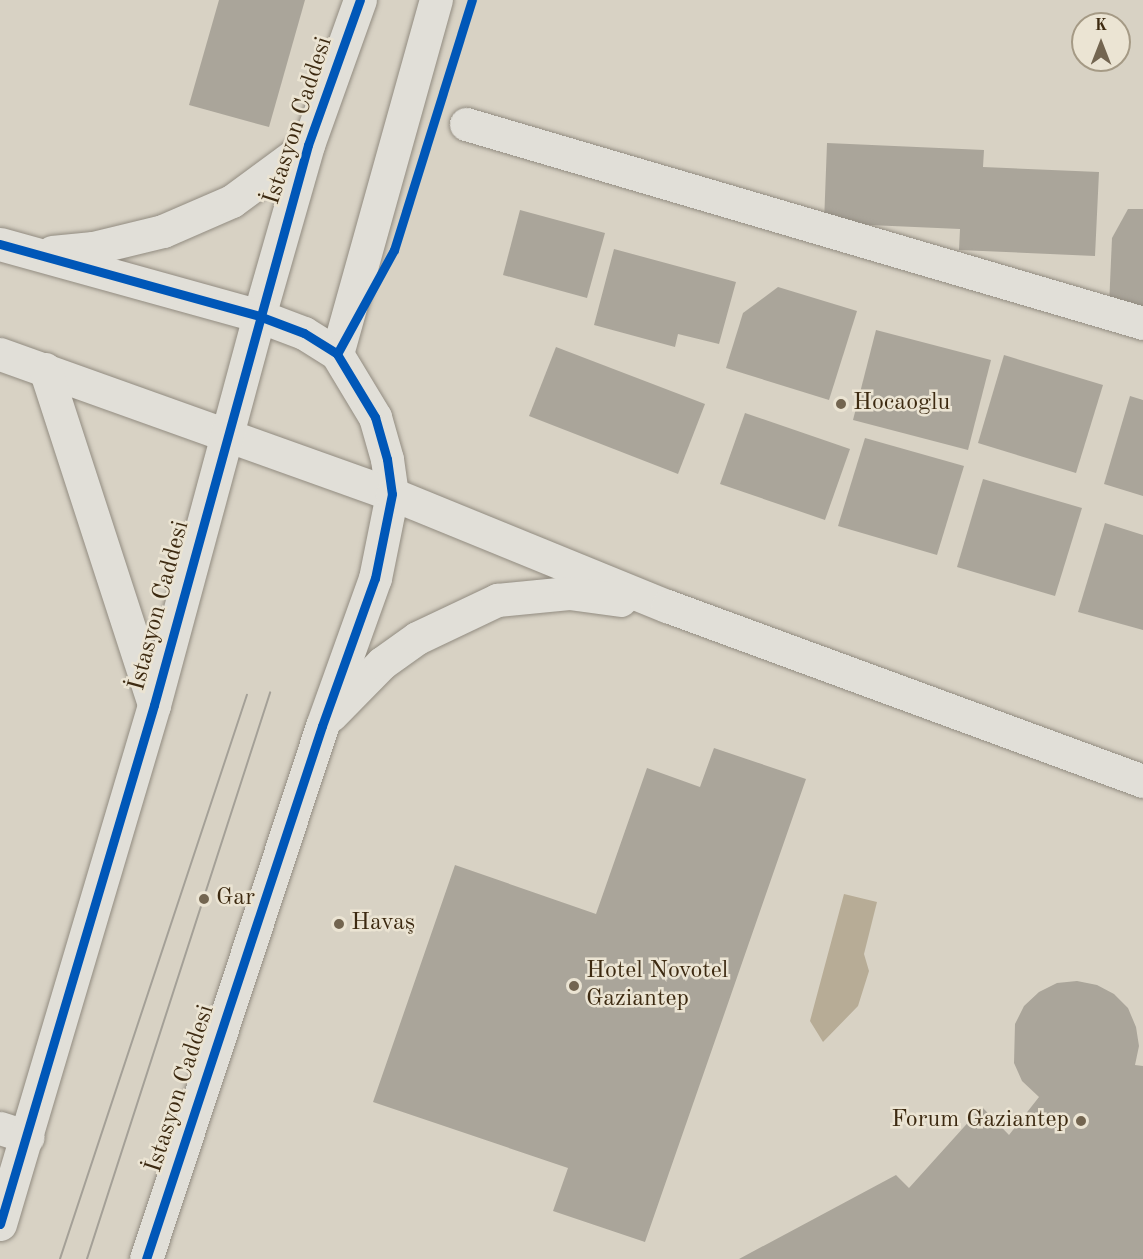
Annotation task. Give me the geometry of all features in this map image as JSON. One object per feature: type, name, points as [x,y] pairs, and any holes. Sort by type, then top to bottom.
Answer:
[{"type":"street","name":"İstasyon Caddesi","points":[[0,1224],[14,1132],[154,705],[226,434],[308,145],[360,0]]},
{"type":"street","points":[[0,244],[259,316],[304,333],[337,354],[436,0]]},
{"type":"street","points":[[466,124],[1143,323]]},
{"type":"street","points":[[35,254],[93,248],[163,231],[232,201],[308,145]]},
{"type":"street","points":[[0,354],[392,494],[667,606],[1143,781]]},
{"type":"street","name":"İstasyon Caddesi","points":[[146,1259],[322,726],[375,578],[392,494],[387,459],[375,417],[337,354]]},
{"type":"street","points":[[45,369],[154,705]]},
{"type":"street","points":[[322,726],[350,693],[390,657],[454,617],[497,600],[568,593],[667,606]]},
{"type":"shaded area","points":[[844,894],[877,902],[864,954],[869,971],[858,1006],[823,1042],[810,1021]]},
{"type":"building","points":[[219,0],[305,0],[269,127],[189,105]]},
{"type":"building","points":[[827,143],[984,150],[983,167],[1099,172],[1095,256],[959,250],[960,229],[824,223]]},
{"type":"building","points":[[1128,209],[1143,209],[1143,307],[1109,306],[1112,238]]},
{"type":"building","points":[[520,210],[605,233],[587,298],[503,275]]},
{"type":"building","points":[[614,249],[736,282],[719,344],[678,334],[675,347],[594,325]]},
{"type":"building","points":[[778,287],[857,311],[829,400],[726,368],[743,313]]},
{"type":"building","points":[[876,330],[991,360],[968,450],[853,420]]},
{"type":"building","points":[[556,347],[705,404],[678,474],[529,416]]},
{"type":"building","points":[[1004,355],[1103,385],[1076,473],[978,443]]},
{"type":"building","points":[[1130,396],[1143,400],[1143,496],[1104,484]]},
{"type":"building","points":[[745,413],[850,449],[825,520],[720,484]]},
{"type":"building","points":[[865,438],[964,466],[937,555],[838,526]]},
{"type":"building","points":[[983,479],[1082,508],[1055,596],[957,567]]},
{"type":"building","points":[[1105,523],[1143,535],[1143,630],[1078,612]]},
{"type":"building","name":"Hotel Novotel Gaziantep","points":[[714,748],[806,779],[645,1242],[553,1211],[568,1168],[373,1102],[455,865],[596,914],[647,768],[700,787]]},
{"type":"building","name":"Forum Gaziantep","points":[[1077,981],[1097,985],[1114,994],[1128,1008],[1136,1027],[1139,1046],[1135,1065],[1143,1066],[1143,1259],[739,1259],[896,1175],[909,1188],[982,1107],[1009,1135],[1039,1097],[1022,1081],[1014,1063],[1015,1024],[1024,1006],[1039,992],[1057,983]]},
{"type":"tram line","points":[[87,1259],[270,693]]},
{"type":"tram line","points":[[60,1259],[247,695]]},
{"type":"cycle path","points":[[0,1224],[154,705],[308,145],[360,0]]},
{"type":"cycle path","points":[[337,354],[394,250],[472,0]]},
{"type":"cycle path","points":[[0,244],[259,316],[304,333],[337,354],[375,417],[387,459],[392,494],[375,578],[322,726],[146,1259]]},
{"type":"place","name":"Hocaoglu","points":[[841,404]]},
{"type":"place","name":"Gar","points":[[204,899]]},
{"type":"place","name":"Havaş","points":[[339,924]]},
{"type":"place","name":"Hotel Novotel Gaziantep","points":[[574,986]]},
{"type":"place","name":"Forum Gaziantep","points":[[1081,1121]]}]
